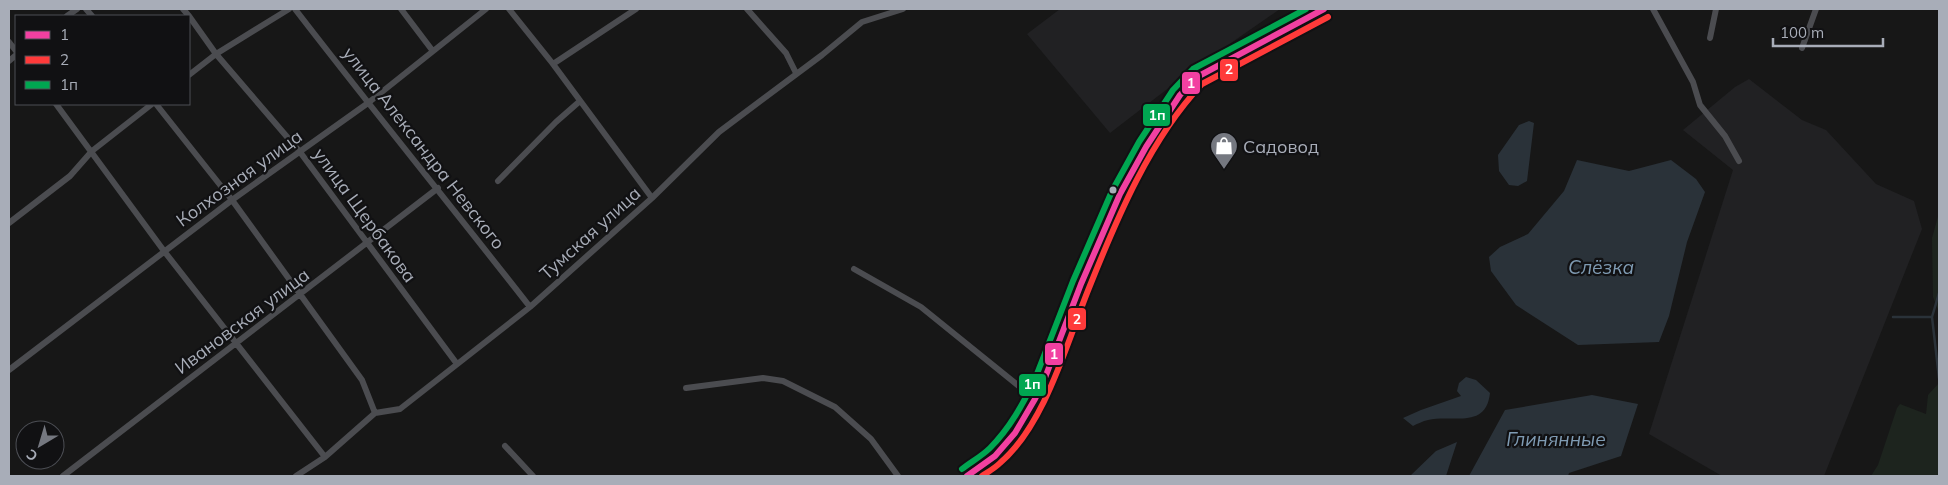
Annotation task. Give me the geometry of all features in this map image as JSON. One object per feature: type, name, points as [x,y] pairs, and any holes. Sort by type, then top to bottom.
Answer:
[{"type":"main road","points":[[967,476],[995,456],[1015,433],[1035,399],[1081,284],[1120,194],[1146,147],[1180,95],[1189,84],[1205,72],[1324,9]]},
{"type":"street","points":[[190,74],[216,54],[289,9]]},
{"type":"street","name":"улица Александра Невского","points":[[295,9],[530,307]]},
{"type":"street","points":[[401,9],[432,50]]},
{"type":"street","name":"Колхозная улица","points":[[9,370],[232,200],[368,103],[432,50],[486,9]]},
{"type":"street","points":[[510,9],[652,198]]},
{"type":"street","points":[[553,64],[636,9]]},
{"type":"street","points":[[747,9],[786,53],[796,72]]},
{"type":"street","name":"Тумская улица","points":[[375,412],[400,409],[530,307],[652,198],[719,132],[796,72],[822,55],[862,22],[903,9]]},
{"type":"street","points":[[1652,9],[1693,82],[1700,105],[1725,136],[1738,161]]},
{"type":"street","points":[[1710,38],[1716,9]]},
{"type":"street","points":[[1802,48],[1816,9]]},
{"type":"street","name":"улица Щербакова","points":[[190,17],[216,54],[300,152],[456,364]]},
{"type":"street","points":[[498,181],[556,122],[580,101]]},
{"type":"street","points":[[57,105],[164,251],[324,457]]},
{"type":"street","points":[[9,223],[70,176],[92,151],[151,105]]},
{"type":"street","points":[[157,105],[232,200],[302,294],[362,380],[375,412],[324,457],[296,476]]},
{"type":"street","name":"Ивановская улица","points":[[63,476],[236,342],[368,244],[438,188]]},
{"type":"street","points":[[854,269],[935,317],[1035,399]]},
{"type":"street","points":[[686,388],[763,378],[783,381],[835,406],[870,439],[898,476]]},
{"type":"street","points":[[505,446],[533,476]]},
{"type":"shaded area","points":[[1060,9],[1280,9],[1192,70],[1110,133],[1027,34]]},
{"type":"shaded area","points":[[1749,79],[1802,120],[1826,130],[1876,184],[1914,201],[1922,229],[1824,476],[1722,476],[1649,434],[1733,170],[1683,130],[1735,87]]},
{"type":"shaded area","points":[[1939,213],[1939,312],[1933,297],[1932,238]]},
{"type":"shaded area","points":[[1939,383],[1939,476],[1871,476],[1878,465],[1897,408],[1900,404],[1926,414],[1928,395]]},
{"type":"water","points":[[1529,121],[1534,123],[1527,181],[1518,186],[1509,185],[1499,171],[1498,155],[1519,125]]},
{"type":"water","name":"Слёзка","points":[[1577,160],[1629,171],[1671,160],[1696,179],[1705,192],[1687,242],[1669,316],[1659,342],[1578,345],[1516,305],[1491,271],[1489,257],[1500,247],[1528,234],[1564,191]]},
{"type":"water","points":[[1466,377],[1476,380],[1490,393],[1487,405],[1482,412],[1466,418],[1428,420],[1413,426],[1403,418],[1461,396],[1457,391],[1459,383]]},
{"type":"water","name":"Глинянные","points":[[1592,395],[1638,404],[1621,456],[1569,473],[1568,476],[1469,476],[1505,410]]},
{"type":"water","points":[[1457,442],[1446,476],[1410,476],[1436,451]]},
{"type":"waterway","points":[[1939,293],[1932,317],[1939,378]]},
{"type":"waterway","points":[[1893,317],[1932,317]]},
{"type":"transit line","name":"1п","points":[[962,469],[990,448],[1004,432],[1021,407],[1035,379],[1073,281],[1112,191],[1139,142],[1173,90],[1193,69],[1306,9]]},
{"type":"transit line","name":"1","points":[[967,476],[995,456],[1015,433],[1035,399],[1081,284],[1120,194],[1146,147],[1180,95],[1197,77],[1324,9]]},
{"type":"transit line","name":"2","points":[[982,476],[998,465],[1016,447],[1042,405],[1123,207],[1151,154],[1183,106],[1202,84],[1328,17]]},
{"type":"place","name":"Садовод","points":[[1224,170]]}]
